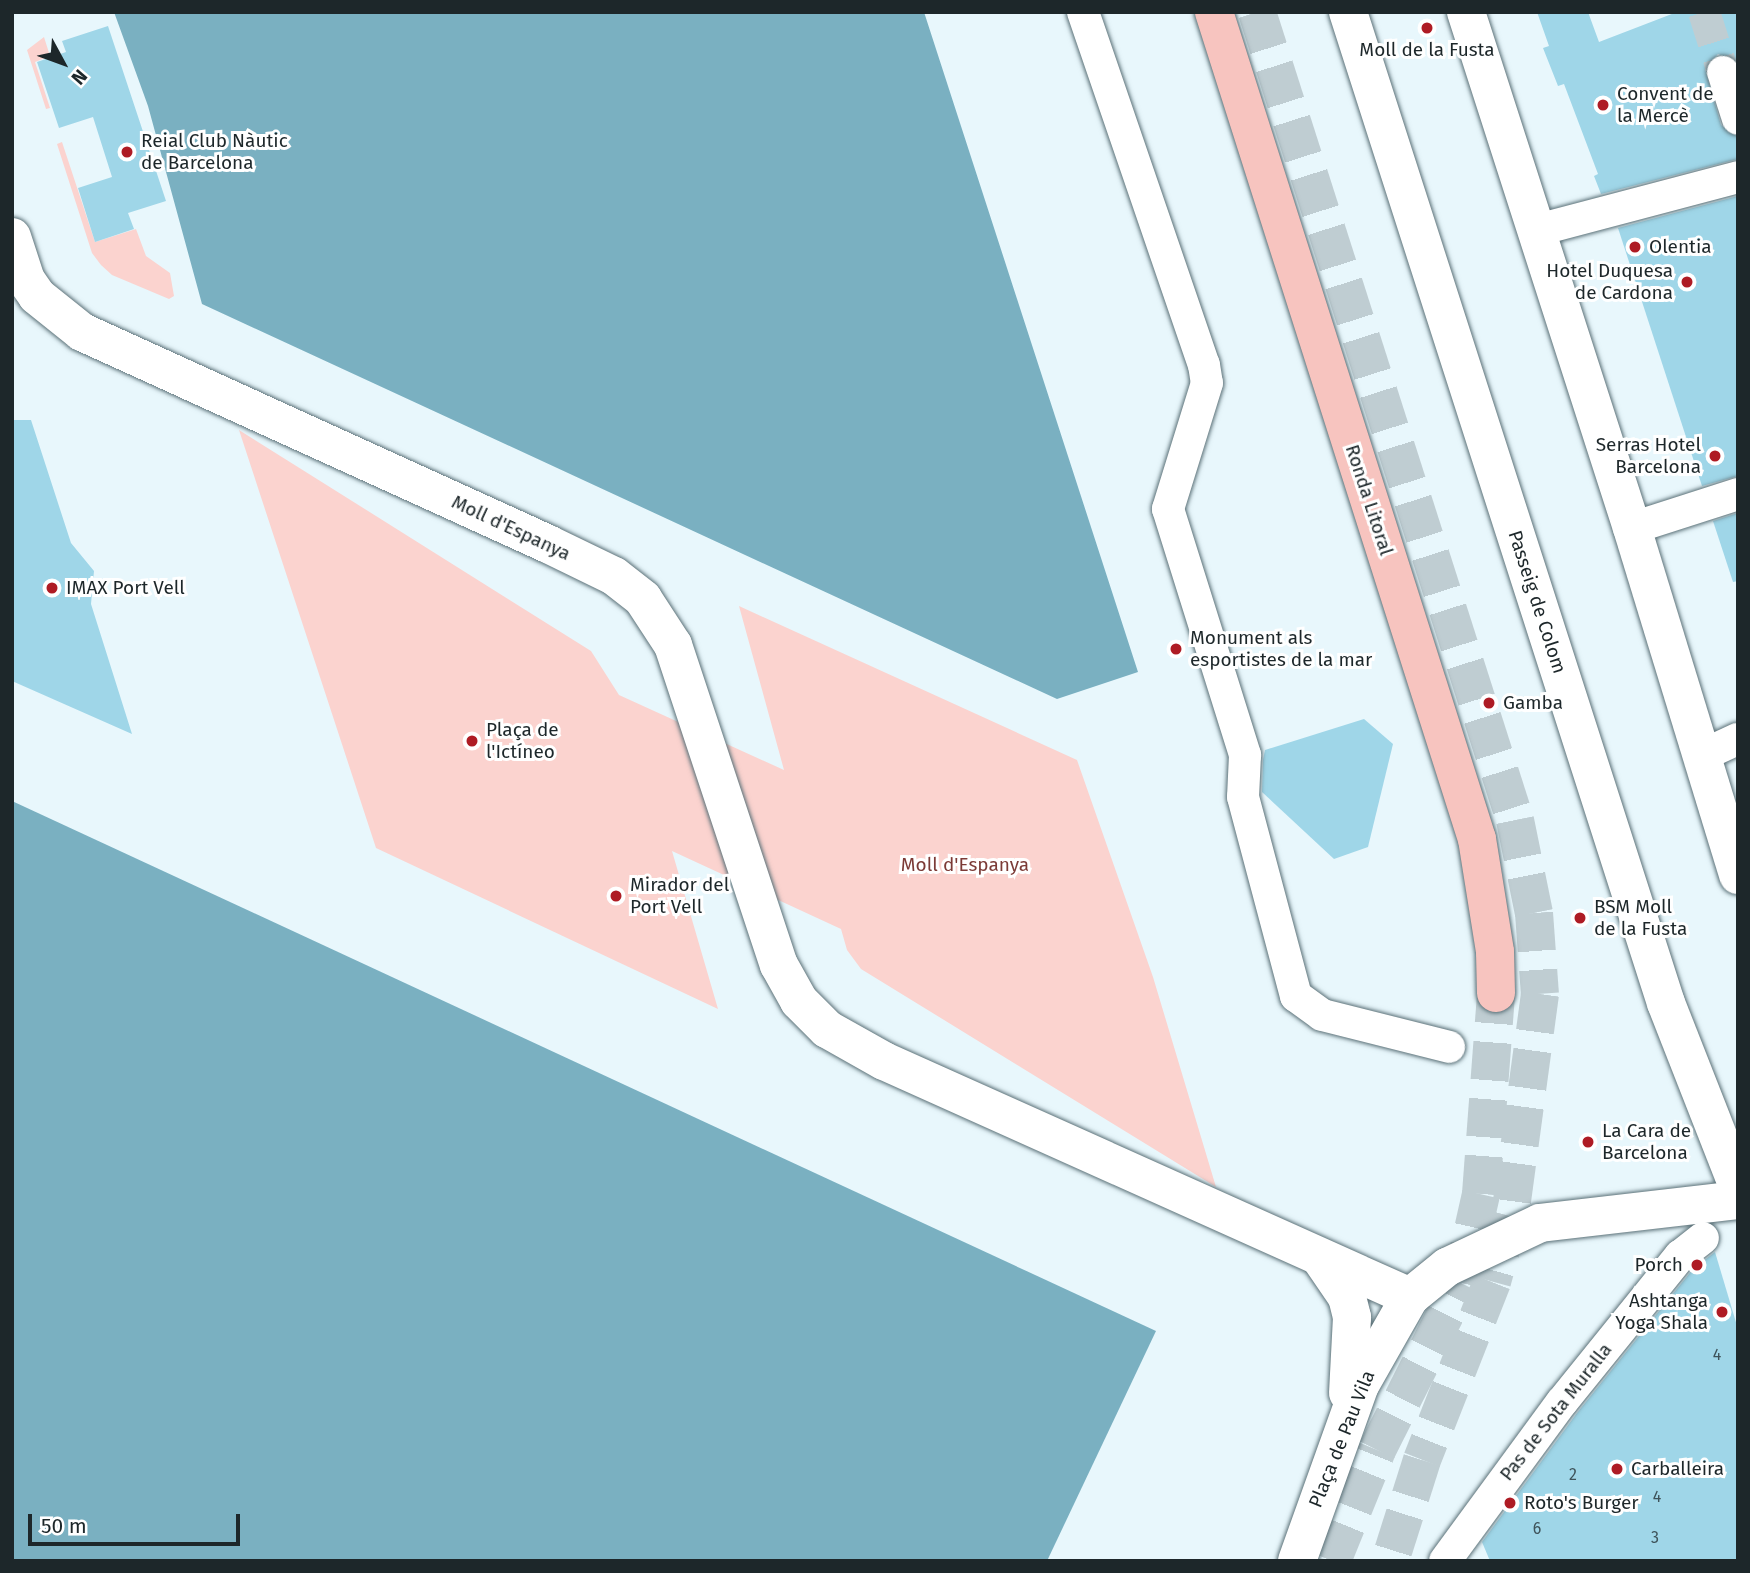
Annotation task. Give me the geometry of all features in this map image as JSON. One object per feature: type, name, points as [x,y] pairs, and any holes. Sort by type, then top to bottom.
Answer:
[{"type":"highway","name":"Ronda Litoral","points":[[1214,12],[1477,839],[1495,952],[1496,993]]},
{"type":"main road","name":"Passeig de Colom","points":[[1349,12],[1662,991],[1738,1186]]},
{"type":"main road","points":[[1466,12],[1632,528],[1738,875]]},
{"type":"main road","name":"Moll d'Espanya","points":[[12,237],[26,279],[37,296],[82,332],[548,544],[614,576],[643,599],[673,645],[779,965],[799,1001],[827,1029],[884,1061],[1410,1297]]},
{"type":"main road","name":"Plaça de Pau Vila","points":[[1297,1561],[1346,1420],[1410,1297],[1447,1267],[1540,1223],[1738,1200]]},
{"type":"main road","points":[[1321,1259],[1347,1297],[1352,1317],[1346,1420]]},
{"type":"street","points":[[1083,12],[1204,365],[1207,383],[1168,509],[1245,755],[1243,797],[1296,996],[1322,1015],[1449,1047]]},
{"type":"street","points":[[1723,72],[1738,119]]},
{"type":"street","points":[[1553,226],[1738,177]]},
{"type":"street","points":[[1632,528],[1738,494]]},
{"type":"street","points":[[1703,755],[1738,739]]},
{"type":"street","name":"Pas de Sota Muralla","points":[[1445,1561],[1562,1402],[1680,1256],[1703,1238]]},
{"type":"green space","points":[[44,37],[50,56],[35,62],[50,108],[46,109],[27,50]]},
{"type":"green space","points":[[62,142],[95,242],[136,229],[146,256],[170,273],[174,296],[169,299],[112,275],[92,253],[57,144]]},
{"type":"green space","name":"Moll d'Espanya","points":[[239,430],[591,651],[619,695],[784,770],[739,606],[1077,760],[1153,977],[1216,1187],[861,969],[847,950],[841,929],[672,851],[718,1009],[376,848]]},
{"type":"water","points":[[114,12],[924,12],[1138,672],[1057,699],[202,304],[148,106]]},
{"type":"water","points":[[12,801],[1156,1331],[1047,1561],[12,1561]]},
{"type":"building","name":"Convent de la Mercè","points":[[1537,12],[1588,12],[1599,42],[1677,12],[1738,12],[1738,62],[1718,54],[1705,69],[1721,125],[1738,137],[1738,159],[1601,194],[1594,176],[1598,174],[1564,84],[1558,86],[1543,48],[1549,46]]},
{"type":"building","name":"Reial Club Nàutic de Barcelona","points":[[108,26],[166,201],[128,213],[134,229],[95,242],[78,188],[112,177],[93,117],[59,128],[37,62],[66,52],[62,41]]},
{"type":"building","points":[[1738,196],[1738,476],[1702,486],[1618,228]]},
{"type":"building","name":"IMAX Port Vell","points":[[12,420],[31,420],[71,543],[94,571],[91,604],[132,734],[12,681]]},
{"type":"building","points":[[1738,513],[1738,581],[1733,582],[1713,521]]},
{"type":"building","points":[[1364,719],[1393,744],[1368,847],[1334,859],[1262,792],[1265,750]]},
{"type":"building","points":[[1715,1252],[1738,1329],[1738,1561],[1490,1561],[1482,1542],[1577,1413],[1693,1269]]},
{"type":"tunnel","points":[[1257,12],[1515,820],[1534,913],[1540,994],[1510,1216],[1492,1282],[1422,1460],[1390,1561]]},
{"type":"tunnel","points":[[1704,12],[1723,72]]},
{"type":"tunnel","points":[[1332,1561],[1377,1450],[1461,1283],[1481,1194],[1496,993]]},
{"type":"place","name":"Moll de la Fusta","points":[[1427,28]]},
{"type":"place","name":"Convent de la Mercè","points":[[1603,105]]},
{"type":"place","name":"Reial Club Nàutic de Barcelona","points":[[127,152]]},
{"type":"place","name":"Olentia","points":[[1635,247]]},
{"type":"place","name":"Hotel Duquesa de Cardona","points":[[1687,282]]},
{"type":"place","name":"Serras Hotel Barcelona","points":[[1715,456]]},
{"type":"place","name":"IMAX Port Vell","points":[[52,588]]},
{"type":"place","name":"Monument als esportistes de la mar","points":[[1176,649]]},
{"type":"place","name":"Gamba","points":[[1489,703]]},
{"type":"place","name":"Plaça de l'Ictíneo","points":[[472,741]]},
{"type":"place","name":"Mirador del Port Vell","points":[[616,896]]},
{"type":"place","name":"BSM Moll de la Fusta","points":[[1580,918]]},
{"type":"place","name":"La Cara de Barcelona","points":[[1588,1142]]},
{"type":"place","name":"Porch","points":[[1697,1265]]},
{"type":"place","name":"Ashtanga Yoga Shala","points":[[1722,1312]]},
{"type":"place","name":"Carballeira","points":[[1617,1469]]},
{"type":"place","name":"Roto's Burger","points":[[1510,1503]]}]
